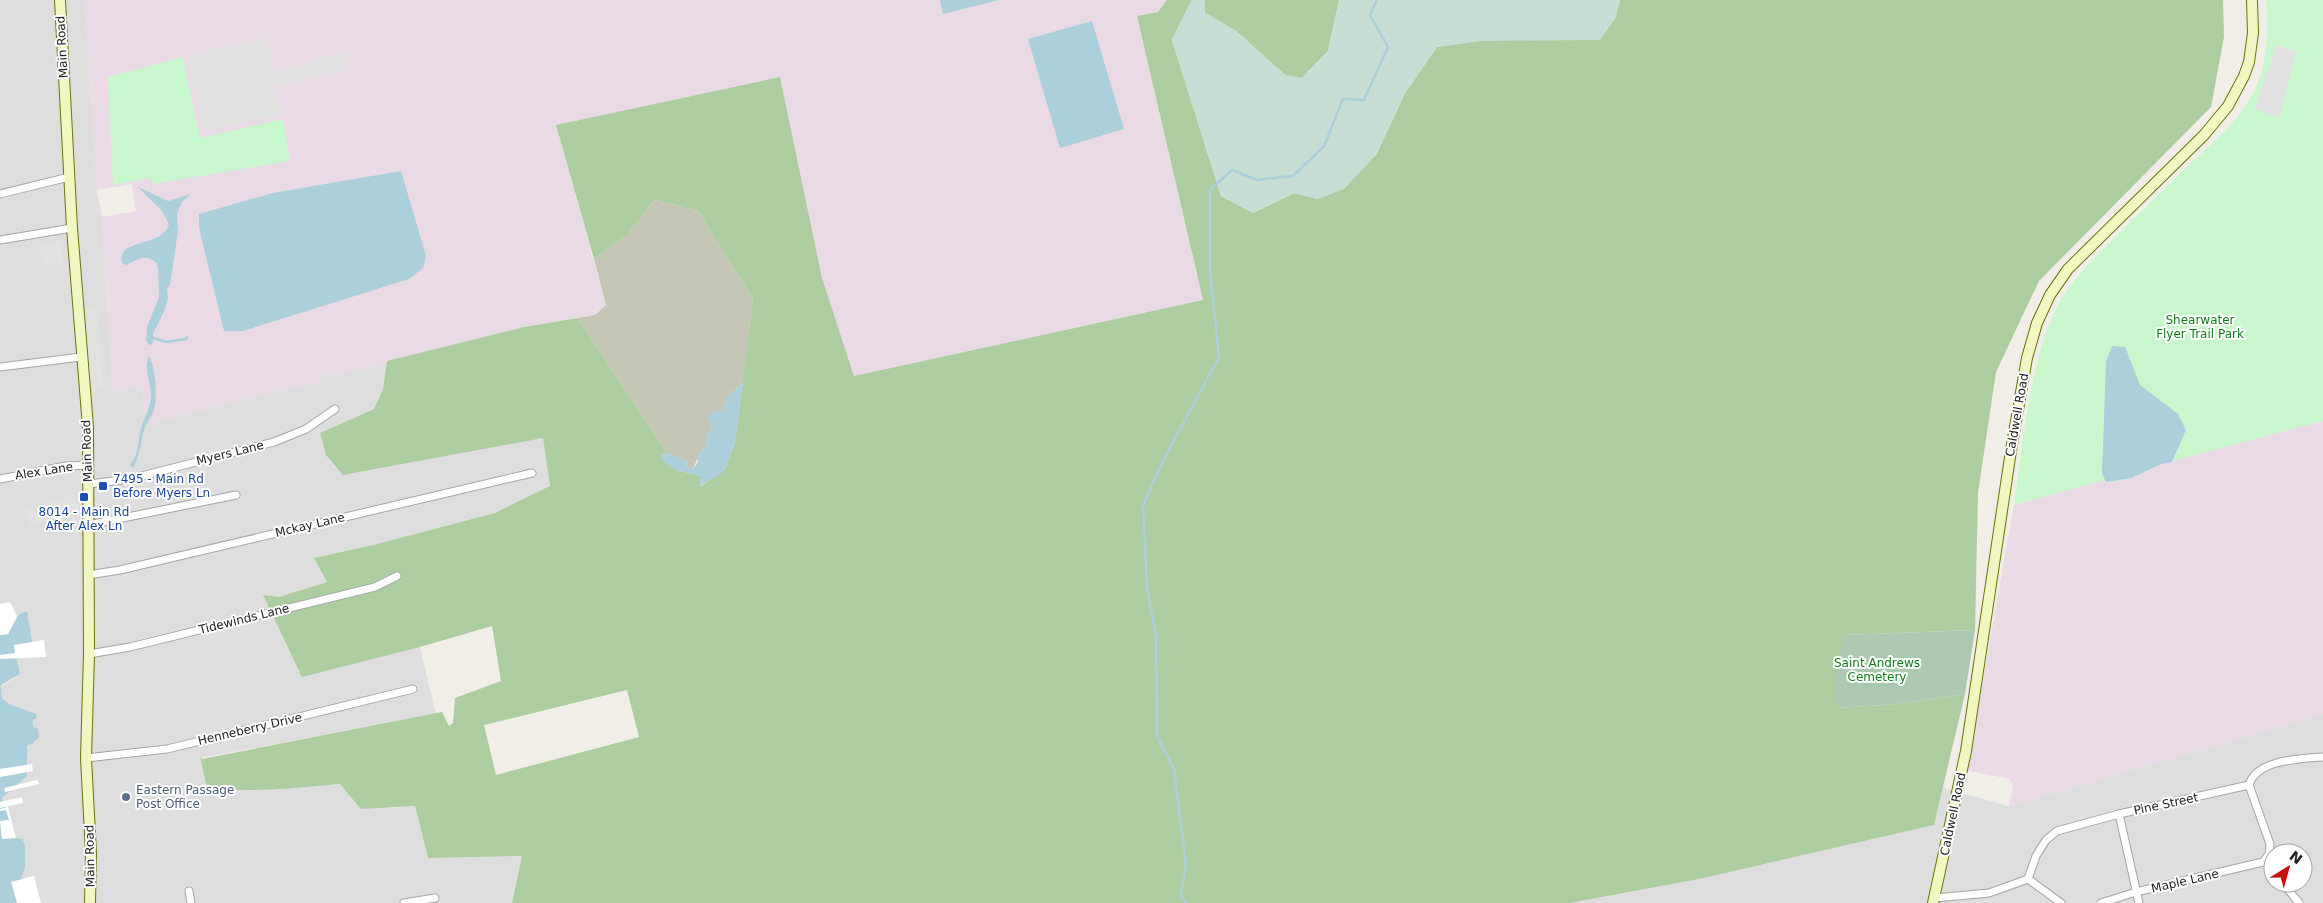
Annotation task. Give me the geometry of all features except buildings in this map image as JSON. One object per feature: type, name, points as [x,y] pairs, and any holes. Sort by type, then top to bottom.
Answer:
[{"type":"street","name":"Main Road","points":[[60,0],[72,228],[88,427],[89,654],[86,758],[91,853],[90,903]]},
{"type":"street","name":"Caldwell Road","points":[[1934,900],[1966,751],[2012,444],[2027,358],[2037,323],[2050,295],[2068,269],[2204,135],[2228,106],[2244,76],[2249,62],[2253,33],[2252,0]]},
{"type":"street","points":[[0,194],[69,177]]},
{"type":"street","points":[[0,240],[72,228]]},
{"type":"street","points":[[0,367],[81,357]]},
{"type":"street","name":"Myers Lane","points":[[89,484],[130,480],[274,442],[306,429],[334,409]]},
{"type":"street","name":"Alex Lane","points":[[0,479],[66,466],[88,465]]},
{"type":"street","name":"Mckay Lane","points":[[88,575],[120,570],[532,473]]},
{"type":"street","points":[[88,525],[236,495]]},
{"type":"street","name":"Tidewinds Lane","points":[[89,654],[130,647],[374,587],[397,576]]},
{"type":"street","name":"Henneberry Drive","points":[[86,758],[167,749],[413,689]]},
{"type":"street","points":[[2270,843],[2249,785],[2254,774],[2261,768],[2323,757]]},
{"type":"street","name":"Pine Street","points":[[2028,880],[2036,856],[2053,833],[2118,814],[2249,785]]},
{"type":"street","points":[[2118,814],[2139,903]]},
{"type":"street","name":"Maple Lane","points":[[2101,903],[2136,892],[2263,861]]},
{"type":"street","points":[[1934,900],[1989,892],[2028,880],[2061,903]]},
{"type":"street","points":[[189,891],[191,903]]},
{"type":"street","points":[[2291,893],[2299,903]]},
{"type":"street","points":[[404,903],[435,898]]},
{"type":"shaded area","points":[[0,0],[85,0],[97,190],[102,217],[113,393],[142,385],[145,411],[151,423],[286,388],[296,388],[318,381],[326,374],[341,374],[387,361],[383,389],[374,409],[320,433],[343,475],[543,437],[550,486],[541,492],[495,513],[373,545],[314,558],[327,582],[279,597],[263,596],[371,659],[420,647],[436,714],[200,758],[244,790],[340,784],[392,808],[415,806],[428,858],[522,856],[512,903],[28,903],[21,880],[25,867],[25,845],[16,838],[2,798],[27,776],[27,745],[33,728],[33,720],[36,718],[35,714],[9,704],[2,698],[1,685],[6,684],[20,674],[14,645],[17,616],[0,635]]},
{"type":"shaded area","points":[[85,0],[1167,0],[1159,12],[1137,16],[1203,300],[854,376],[822,278],[780,77],[556,125],[606,305],[595,315],[524,327],[341,374],[326,374],[318,381],[296,388],[286,388],[151,423],[145,411],[142,385],[113,393],[102,217],[136,211],[132,184],[97,190]]},
{"type":"shaded area","points":[[1192,0],[1205,0],[1205,13],[1236,31],[1286,75],[1302,78],[1328,51],[1339,0],[1620,0],[1615,19],[1600,40],[1481,41],[1437,47],[1405,93],[1376,155],[1344,189],[1318,199],[1294,193],[1253,213],[1221,196],[1172,40]]},
{"type":"shaded area","points":[[266,37],[275,73],[344,52],[349,69],[276,86],[283,114],[204,133],[187,56]]},
{"type":"shaded area","points":[[2275,45],[2296,51],[2280,118],[2255,109],[2266,72],[2269,71]]},
{"type":"shaded area","points":[[654,200],[698,211],[753,299],[743,382],[728,396],[723,411],[712,412],[712,425],[706,437],[707,445],[702,450],[693,468],[688,467],[687,461],[667,453],[578,318],[595,315],[606,305],[594,259],[627,235]]},
{"type":"shaded area","points":[[61,241],[63,264],[44,265],[39,245]]},
{"type":"shaded area","points":[[97,308],[103,387],[91,392],[84,309]]},
{"type":"shaded area","points":[[2323,421],[2323,714],[2009,806],[2013,786],[2010,779],[1967,771],[2014,505],[2105,480],[2107,482],[2132,478],[2161,464]]},
{"type":"shaded area","points":[[75,494],[80,513],[30,527],[24,508]]},
{"type":"shaded area","points":[[2323,714],[2323,903],[1570,903],[1699,879],[1934,825],[1943,788],[2009,806]]},
{"type":"green space","points":[[1167,0],[1192,0],[1172,40],[1221,196],[1253,213],[1294,193],[1318,199],[1376,155],[1405,93],[1437,47],[1615,19],[1620,0],[2223,0],[2224,37],[2211,107],[2039,281],[1996,372],[1978,493],[1975,630],[1844,635],[1837,708],[1896,704],[1965,694],[1934,825],[1699,879],[1570,903],[512,903],[522,856],[428,858],[415,806],[361,809],[340,784],[250,790],[216,787],[206,783],[200,757],[202,759],[442,712],[449,726],[453,723],[455,698],[501,681],[492,626],[420,647],[302,677],[263,595],[279,597],[327,582],[314,558],[373,545],[495,513],[550,486],[543,438],[343,475],[326,455],[320,433],[374,409],[383,389],[387,361],[524,327],[578,318],[667,453],[662,455],[679,471],[702,476],[701,486],[725,469],[735,443],[753,299],[698,211],[654,200],[627,235],[594,259],[556,125],[780,77],[822,278],[854,376],[1203,300],[1137,16],[1158,12]],"holes":[[[627,690],[639,737],[496,775],[484,725]]]},
{"type":"green space","points":[[1205,0],[1339,0],[1328,51],[1302,78],[1286,76],[1236,31],[1205,13]]},
{"type":"green space","name":"Shearwater Flyer Trail Park","points":[[2266,0],[2323,0],[2323,421],[2161,464],[2132,478],[2106,482],[2105,480],[2014,505],[2029,399],[2050,322],[2061,300],[2091,261],[2220,136],[2246,105],[2258,82],[2264,62],[2267,31]]},
{"type":"green space","points":[[183,57],[200,138],[283,119],[290,161],[153,184],[152,178],[113,185],[108,77]]},
{"type":"green space","name":"Saint Andrews Cemetery","points":[[1975,630],[1965,694],[1896,704],[1837,708],[1833,688],[1844,635]]},
{"type":"water","points":[[940,0],[999,0],[943,14]]},
{"type":"water","points":[[1092,21],[1124,129],[1060,148],[1028,39]]},
{"type":"water","points":[[401,171],[426,256],[423,268],[409,279],[243,331],[224,331],[199,228],[199,214],[273,193]]},
{"type":"water","points":[[138,187],[168,201],[191,194],[182,202],[177,214],[178,231],[170,285],[167,288],[168,298],[153,334],[152,344],[149,345],[146,341],[147,327],[159,297],[158,268],[156,262],[149,258],[141,258],[126,265],[122,263],[122,255],[132,246],[158,237],[165,232],[169,224],[162,211]]},
{"type":"water","points":[[2112,346],[2125,347],[2140,385],[2178,414],[2186,430],[2172,462],[2161,464],[2132,478],[2106,482],[2102,474],[2106,362]]},
{"type":"water","points":[[149,356],[155,376],[155,407],[145,427],[138,457],[133,468],[130,466],[137,451],[141,429],[151,399],[147,366]]},
{"type":"water","points":[[743,382],[735,443],[725,469],[721,474],[699,486],[701,476],[679,471],[661,460],[662,455],[667,453],[687,461],[688,467],[694,468],[698,462],[698,454],[707,445],[706,437],[712,425],[707,418],[712,412],[723,410],[728,396]]},
{"type":"water","points":[[27,611],[32,642],[14,645],[20,674],[1,685],[2,698],[9,704],[36,714],[37,718],[33,720],[33,727],[38,728],[39,737],[32,744],[27,745],[27,776],[2,798],[16,838],[22,839],[25,845],[25,867],[21,880],[28,903],[0,903],[0,635],[8,634],[19,614]]},
{"type":"pier","points":[[10,602],[17,616],[8,634],[0,635],[0,604]]},
{"type":"pier","points":[[44,640],[46,657],[0,659],[0,655],[15,653],[14,645]]},
{"type":"pier","points":[[32,764],[33,771],[0,777],[0,769]]},
{"type":"pier","points":[[37,780],[39,784],[5,792],[4,788]]},
{"type":"pier","points":[[22,797],[23,803],[0,808],[0,802]]},
{"type":"pier","points":[[8,807],[16,838],[2,839],[0,821],[9,820],[6,810],[0,811],[0,809]]},
{"type":"pier","points":[[34,876],[41,903],[17,903],[11,882]]},
{"type":"waterway","points":[[1186,903],[1181,896],[1186,865],[1174,769],[1157,736],[1156,637],[1147,588],[1143,505],[1163,461],[1219,357],[1210,271],[1210,190],[1232,170],[1257,180],[1293,176],[1324,146],[1343,99],[1364,100],[1388,47],[1370,15],[1377,0]]},
{"type":"waterway","points":[[154,338],[166,342],[186,339],[187,337]]},
{"type":"place","name":"7495 - Main Rd Before Myers Ln","points":[[103,486]]},
{"type":"place","name":"8014 - Main Rd After Alex Ln","points":[[84,497]]},
{"type":"place","name":"Eastern Passage Post Office","points":[[126,797]]}]
